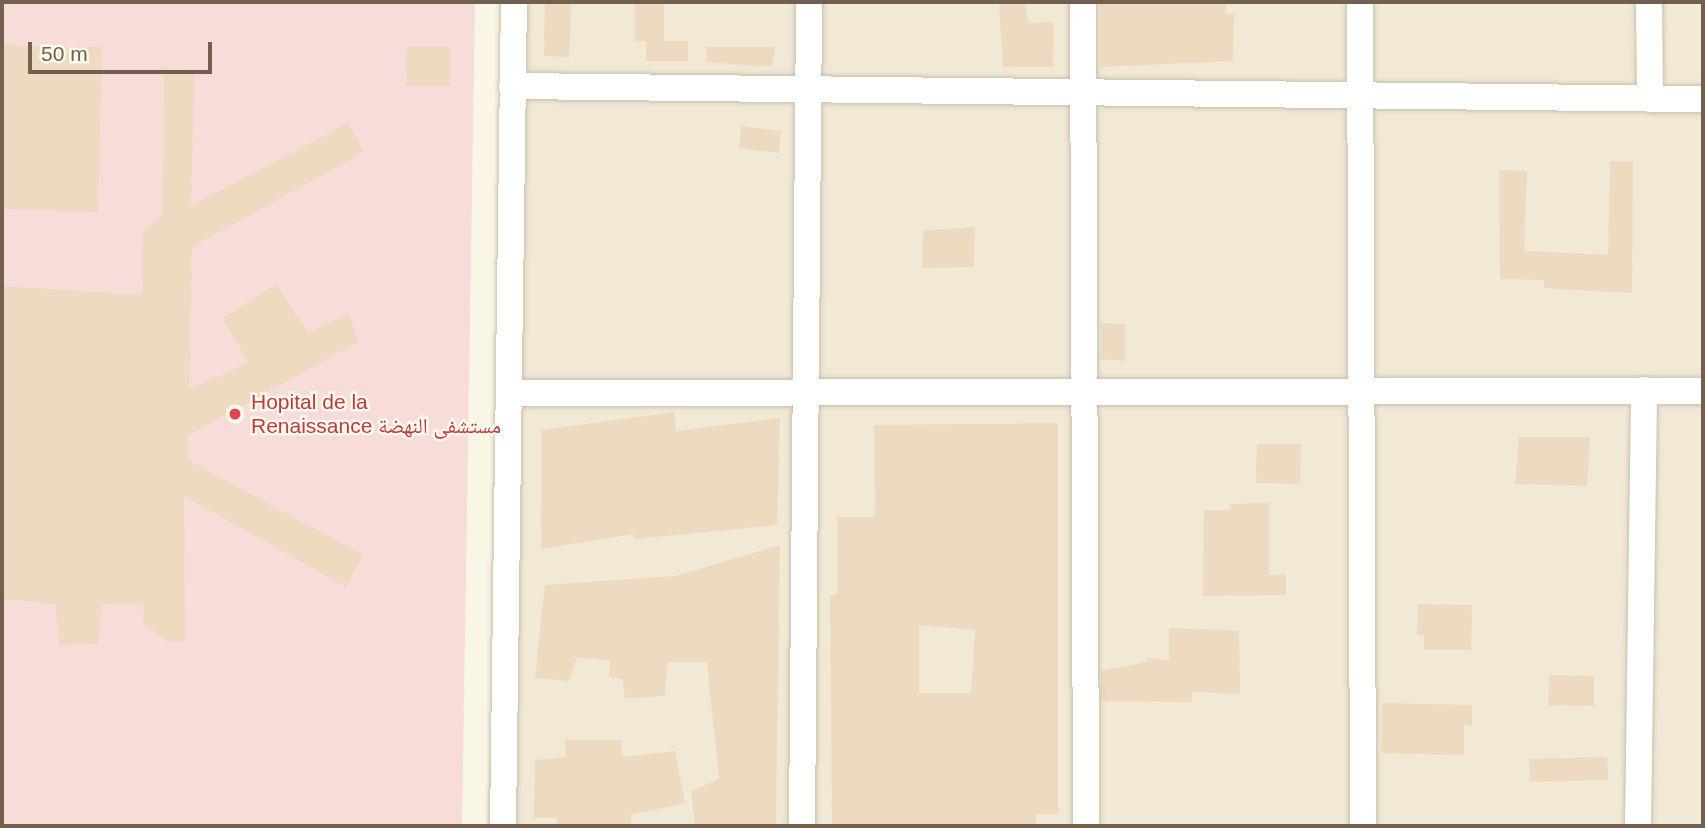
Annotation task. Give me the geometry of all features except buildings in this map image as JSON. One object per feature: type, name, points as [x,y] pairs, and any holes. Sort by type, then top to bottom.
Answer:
[{"type":"street","points":[[503,826],[514,2]]},
{"type":"street","points":[[802,826],[809,2]]},
{"type":"street","points":[[1083,2],[1086,826]]},
{"type":"street","points":[[1360,2],[1363,826]]},
{"type":"street","points":[[1649,2],[1650,99]]},
{"type":"street","points":[[512,86],[1703,99]]},
{"type":"street","points":[[1638,826],[1644,390]]},
{"type":"street","points":[[509,393],[1703,391]]},
{"type":"shaded area","name":"Hopital de la Renaissance مستشفى النهضة","points":[[2,2],[475,2],[462,826],[2,826]]},
{"type":"shaded area","points":[[516,2],[1703,2],[1703,826],[487,826]]},
{"type":"place","name":"Hopital de la Renaissance مستشفى النهضة","points":[[235,414]]}]
